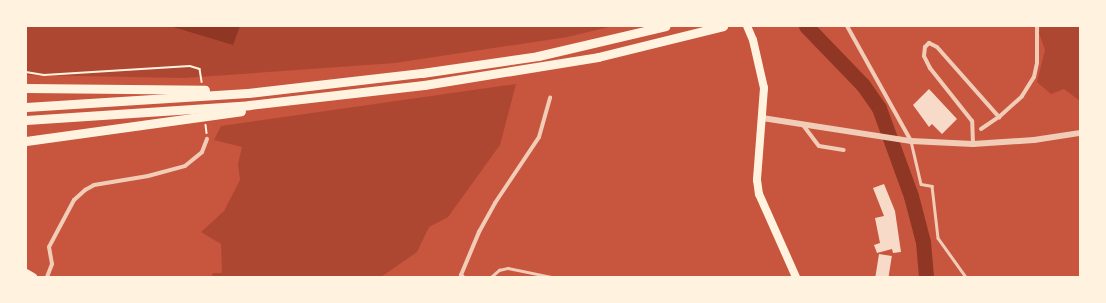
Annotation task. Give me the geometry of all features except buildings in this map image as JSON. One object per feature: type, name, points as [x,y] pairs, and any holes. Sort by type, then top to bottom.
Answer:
[{"type":"highway","points":[[26,107],[194,97],[355,81],[538,56],[666,26]]},
{"type":"highway","points":[[26,142],[217,115],[311,99],[543,68],[723,26]]},
{"type":"highway","points":[[26,88],[184,91],[332,80],[355,81]]},
{"type":"highway","points":[[26,120],[311,99]]},
{"type":"main road","points":[[747,26],[753,40],[764,88],[757,180],[759,194],[796,277]]},
{"type":"main road","points":[[26,273],[33,277]]},
{"type":"street","points":[[847,26],[908,140]]},
{"type":"street","points":[[981,129],[1000,117],[1022,96],[1034,77],[1037,63],[1037,26]]},
{"type":"street","points":[[973,144],[972,121],[930,68],[924,56],[925,47],[929,43],[938,47],[1000,117]]},
{"type":"street","points":[[463,277],[461,275],[479,232],[494,203],[539,136],[550,98]]},
{"type":"street","points":[[762,118],[803,125],[856,130],[908,140],[973,144],[1034,140],[1080,133]]},
{"type":"street","points":[[803,125],[819,146],[844,150]]},
{"type":"street","points":[[47,277],[52,264],[49,247],[74,200],[85,190],[94,185],[148,176],[185,166],[202,152],[207,139]]},
{"type":"lane","points":[[908,140],[922,184],[932,186],[938,238],[966,277]]},
{"type":"lane","points":[[491,277],[499,270],[508,268],[552,277]]},
{"type":"path","points":[[26,72],[44,75],[190,66],[200,69],[201,75]]},
{"type":"shaded area","points":[[26,26],[613,26],[567,37],[395,63],[184,78],[26,75]]},
{"type":"shaded area","points":[[170,26],[240,26],[233,45]]},
{"type":"shaded area","points":[[1040,26],[1080,26],[1080,101],[1064,89],[1051,94],[1037,82],[1045,50],[1039,33]]},
{"type":"shaded area","points":[[516,84],[500,145],[448,217],[429,227],[417,252],[381,277],[211,277],[213,273],[222,273],[221,244],[201,232],[224,211],[240,180],[238,164],[242,147],[214,140],[221,126]]},
{"type":"waterway","points":[[806,26],[863,85],[879,108],[911,196],[923,242],[926,277]]}]
